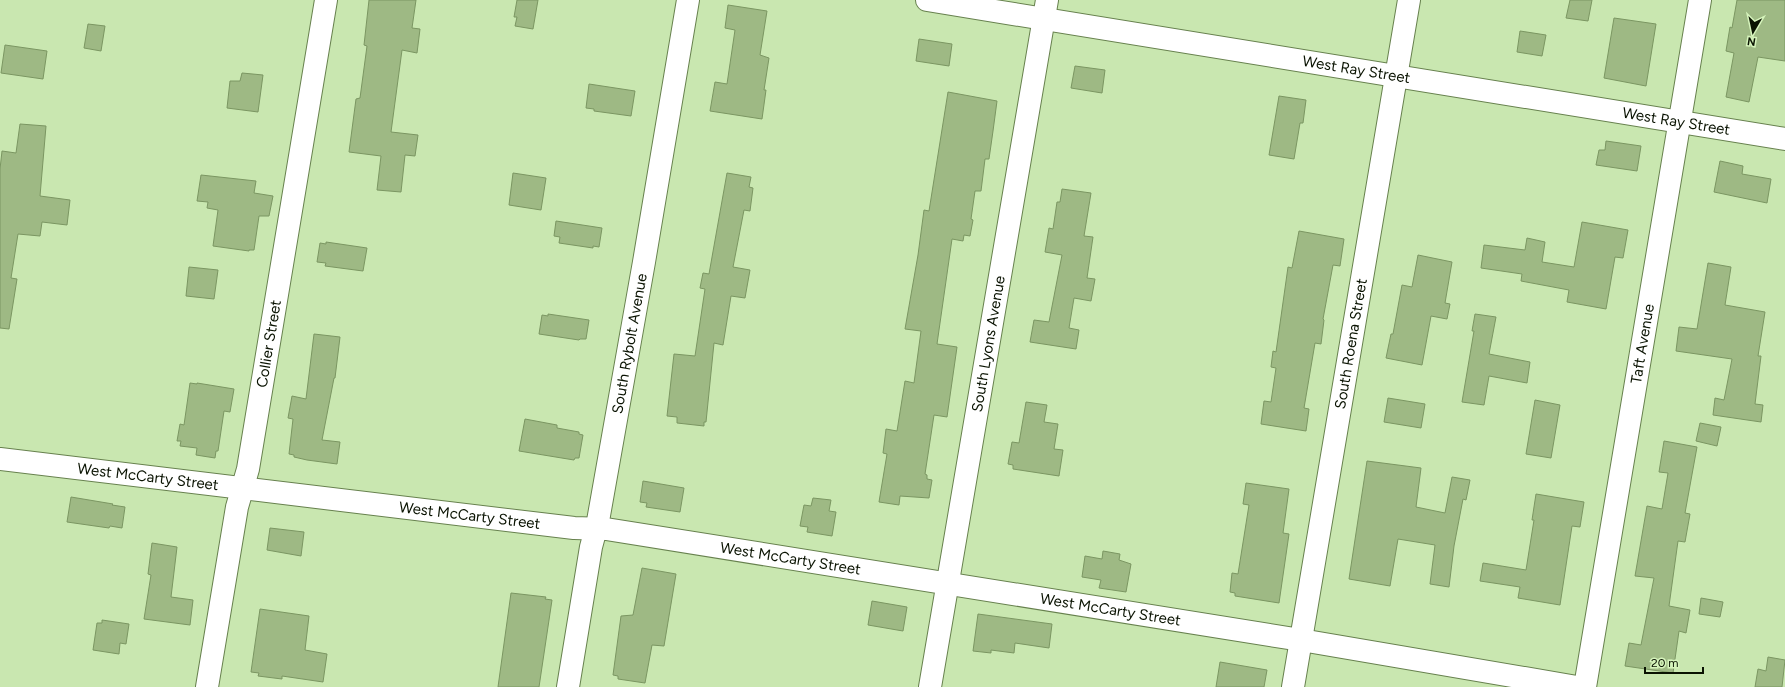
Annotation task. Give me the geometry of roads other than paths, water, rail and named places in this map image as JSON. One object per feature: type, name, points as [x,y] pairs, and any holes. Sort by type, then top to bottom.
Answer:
[{"type":"street","name":"Collier Street","points":[[207,687],[237,507],[248,469],[326,0]]},
{"type":"street","name":"South Rybolt Avenue","points":[[568,687],[595,529],[644,262],[688,0]]},
{"type":"street","name":"West Ray Street","points":[[927,0],[1046,9],[1396,76],[1785,139]]},
{"type":"street","name":"South Roena Street","points":[[1293,687],[1409,0]]},
{"type":"street","name":"Taft Avenue","points":[[1585,687],[1700,0]]},
{"type":"street","name":"South Lyons Avenue","points":[[930,687],[1046,9]]},
{"type":"street","name":"West McCarty Street","points":[[0,459],[574,528],[606,529],[1301,640],[1577,687]]}]
